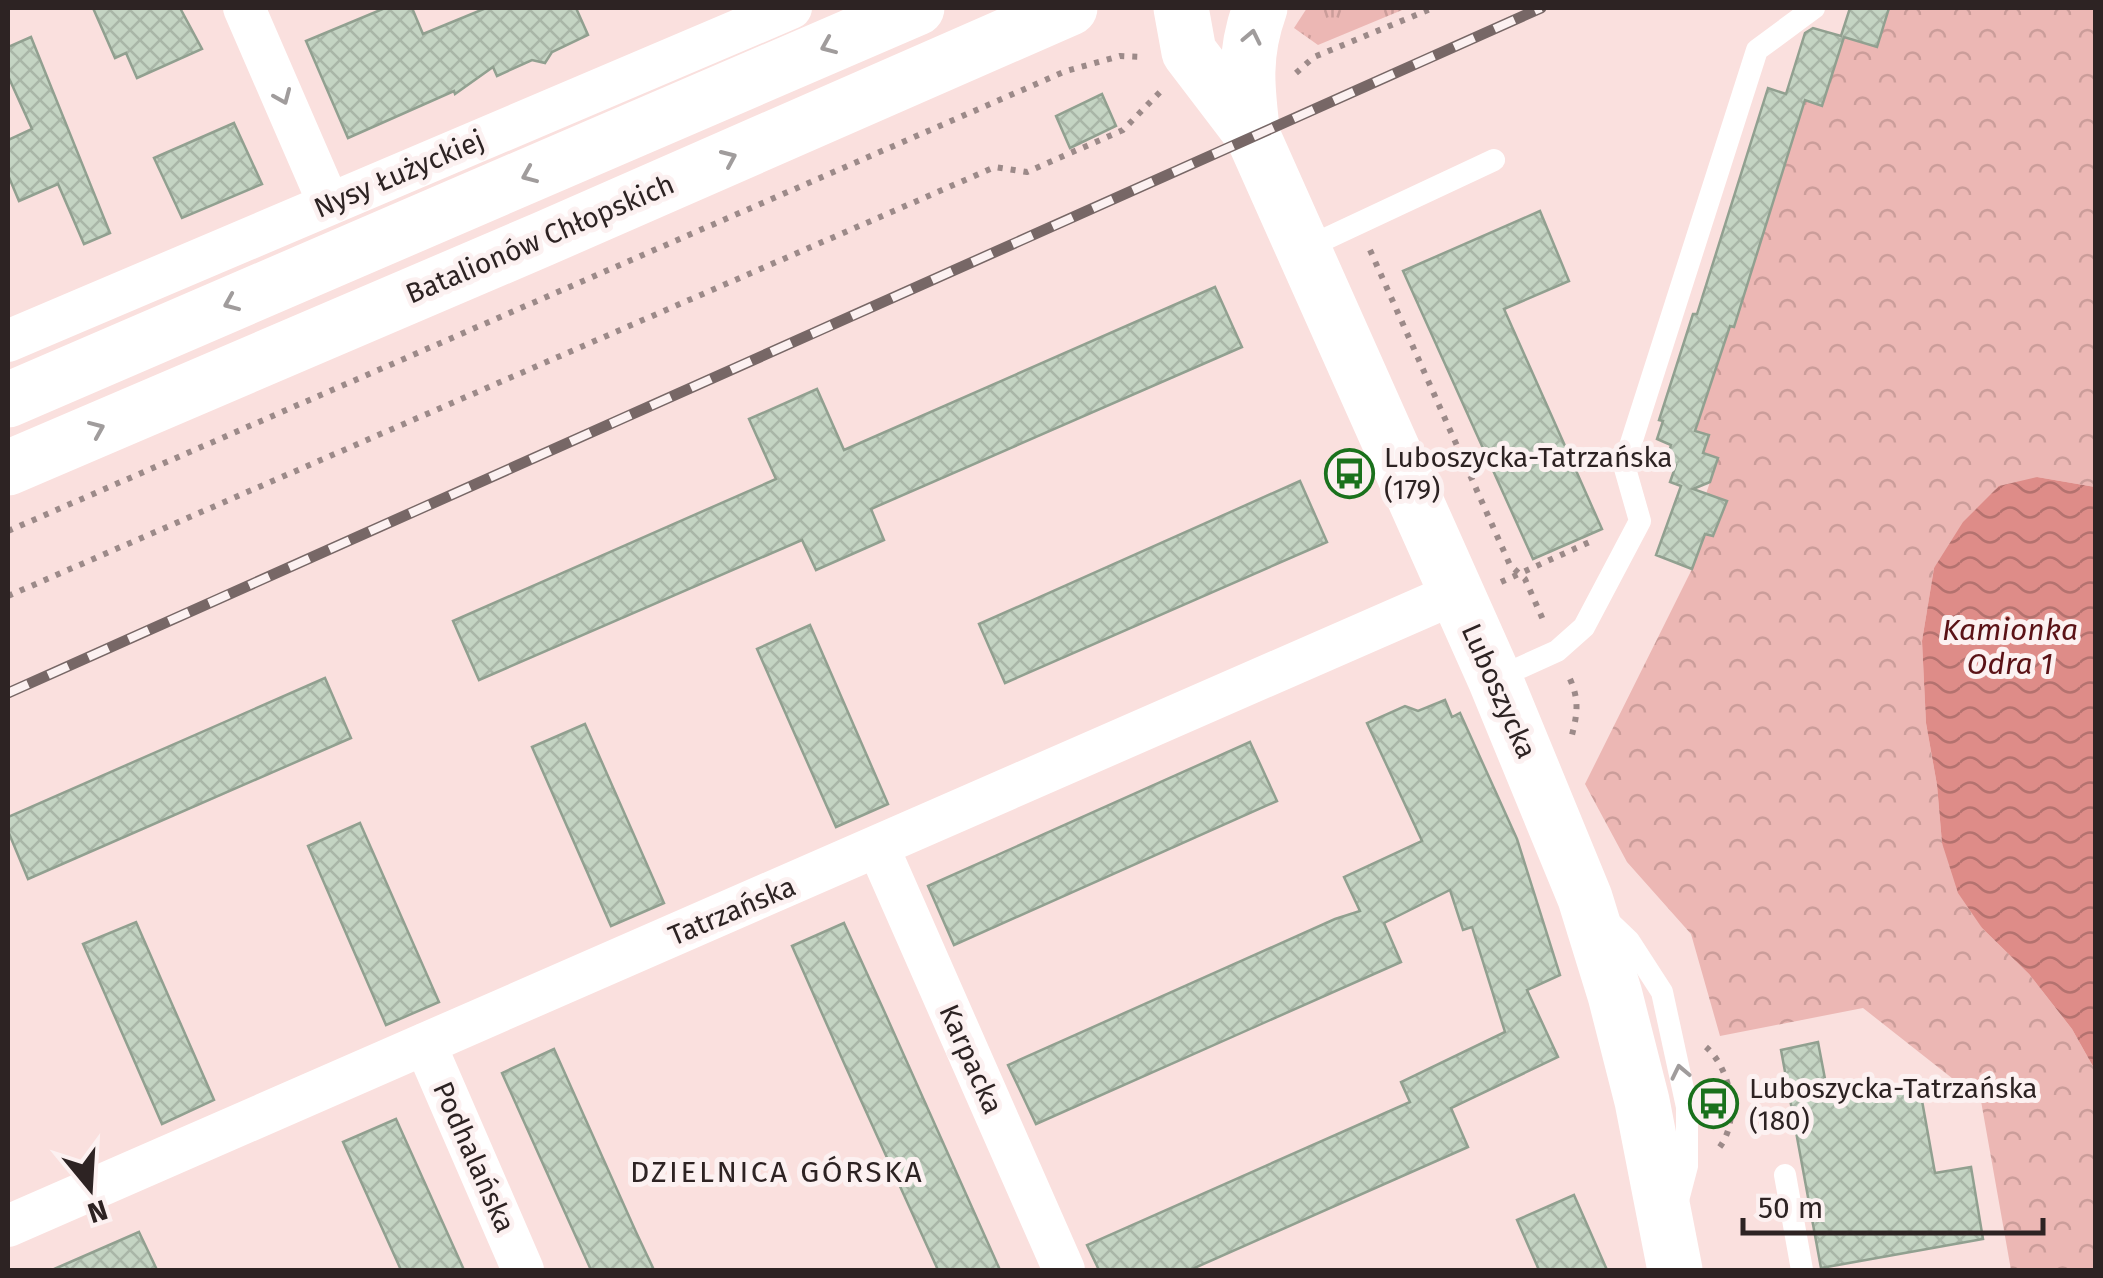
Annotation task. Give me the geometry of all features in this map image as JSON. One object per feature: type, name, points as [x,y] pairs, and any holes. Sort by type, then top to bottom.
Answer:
[{"type":"main road","points":[[8,400],[917,8]]},
{"type":"main road","name":"Batalionów Chłopskich","points":[[8,468],[1070,8]]},
{"type":"main road","points":[[1020,30],[1095,8]]},
{"type":"main road","points":[[1253,136],[1245,77],[1250,34],[1260,8]]},
{"type":"main road","points":[[1166,24],[1253,136]]},
{"type":"main road","name":"Luboszycka","points":[[1253,136],[1471,591],[1495,679],[1585,898],[1616,995],[1672,1253]]},
{"type":"street","points":[[244,8],[329,204]]},
{"type":"street","name":"Nysy Łużyckiej","points":[[8,340],[791,8]]},
{"type":"street","name":"Tatrzańska","points":[[8,1226],[1471,591]]},
{"type":"street","name":"Karpacka","points":[[878,847],[1064,1270]]},
{"type":"street","name":"Podhalańska","points":[[424,1044],[523,1270]]},
{"type":"lane","points":[[1495,679],[1557,650],[1584,627],[1640,521],[1624,465],[1757,50],[1814,8]]},
{"type":"lane","points":[[1304,248],[1494,160]]},
{"type":"lane","points":[[1784,1175],[1802,1270]]},
{"type":"path","points":[[1290,82],[1299,68],[1314,58],[1433,8]]},
{"type":"path","points":[[8,531],[1066,71],[1120,56],[1166,24]]},
{"type":"path","points":[[8,596],[995,166],[1027,172],[1124,130],[1163,89]]},
{"type":"path","points":[[1357,224],[1510,565],[1525,579],[1557,650],[1578,703],[1568,749]]},
{"type":"path","points":[[1471,591],[1640,521]]},
{"type":"green space","points":[[1307,8],[1407,8],[1318,45],[1294,28]]},
{"type":"green space","points":[[1889,8],[2095,8],[2095,487],[2037,477],[1934,568],[1922,641],[1926,723],[1942,843],[1982,928],[2029,974],[2072,1029],[2095,1070],[2095,1270],[2011,1270],[1981,1101],[1863,1008],[1720,1036],[1691,934],[1627,862],[1585,784],[1692,569],[1705,534],[1714,536],[1727,502],[1706,494],[1718,458],[1703,453],[1709,435],[1696,431],[1730,326],[1734,326],[1804,100],[1821,105],[1843,37],[1877,47]]},
{"type":"water","name":"Kamionka Odra 1","points":[[2037,477],[2095,487],[2095,1070],[2072,1029],[2029,974],[1982,928],[1958,893],[1942,843],[1926,723],[1922,641],[1934,568],[1963,522],[1999,486]]},
{"type":"building","points":[[93,8],[180,8],[202,49],[137,78],[126,53],[115,58]]},
{"type":"building","points":[[385,8],[412,8],[423,34],[486,8],[576,8],[588,35],[552,52],[545,63],[532,60],[497,76],[493,67],[455,94],[454,91],[348,138],[306,41]]},
{"type":"building","points":[[1850,8],[1889,8],[1877,47],[1844,37],[1822,106],[1805,100],[1734,327],[1730,326],[1695,431],[1709,435],[1703,453],[1718,458],[1710,482],[1693,489],[1727,501],[1713,536],[1705,534],[1692,569],[1656,555],[1681,486],[1670,482],[1676,465],[1666,462],[1671,445],[1657,439],[1663,421],[1659,420],[1693,314],[1697,314],[1768,88],[1786,94],[1805,33],[1813,28],[1841,36]]},
{"type":"building","points":[[31,37],[110,233],[84,244],[58,184],[19,201],[8,175],[8,140],[32,129],[8,76],[8,47]]},
{"type":"building","points":[[1102,94],[1116,126],[1070,148],[1056,116]]},
{"type":"building","points":[[234,123],[262,184],[182,218],[154,158]]},
{"type":"building","points":[[1540,211],[1569,281],[1504,309],[1602,529],[1533,559],[1403,271]]},
{"type":"building","points":[[1215,287],[1242,347],[871,509],[884,540],[816,570],[802,540],[479,680],[453,621],[776,479],[749,419],[817,389],[844,450]]},
{"type":"building","points":[[1300,481],[1327,542],[1005,683],[979,624]]},
{"type":"building","points":[[810,625],[888,804],[836,827],[757,649]]},
{"type":"building","points":[[325,678],[351,738],[28,879],[8,831],[8,817]]},
{"type":"building","points":[[1445,700],[1452,717],[1460,713],[1517,839],[1560,975],[1527,990],[1558,1057],[1451,1108],[1468,1147],[1190,1270],[1099,1270],[1087,1245],[1410,1102],[1401,1082],[1505,1032],[1472,927],[1463,930],[1450,890],[1384,923],[1401,962],[1036,1124],[1008,1065],[1360,911],[1344,877],[1422,841],[1367,723],[1405,706],[1418,711]]},
{"type":"building","points":[[585,724],[664,903],[611,926],[532,747]]},
{"type":"building","points":[[1250,742],[1277,801],[954,945],[928,886]]},
{"type":"building","points":[[360,823],[439,1002],[386,1025],[308,846]]},
{"type":"building","points":[[136,922],[214,1100],[162,1124],[83,944]]},
{"type":"building","points":[[844,923],[1000,1270],[938,1270],[844,1063],[792,946]]},
{"type":"building","points":[[1818,1042],[1829,1100],[1919,1084],[1935,1173],[1971,1167],[1983,1239],[1821,1268],[1781,1050]]},
{"type":"building","points":[[554,1049],[654,1270],[591,1270],[543,1164],[502,1073]]},
{"type":"building","points":[[396,1119],[464,1270],[401,1270],[343,1142]]},
{"type":"building","points":[[1574,1195],[1607,1270],[1539,1270],[1517,1220]]},
{"type":"building","points":[[139,1232],[157,1270],[52,1270]]},
{"type":"railway","points":[[8,693],[1541,8]]},
{"type":"place","name":"Luboszycka-Tatrzańska (179)","points":[[1349,473]]},
{"type":"place","name":"Luboszycka-Tatrzańska (180)","points":[[1714,1104]]},
{"type":"district","name":"DZIELNICA GÓRSKA","points":[[777,1172]]}]
